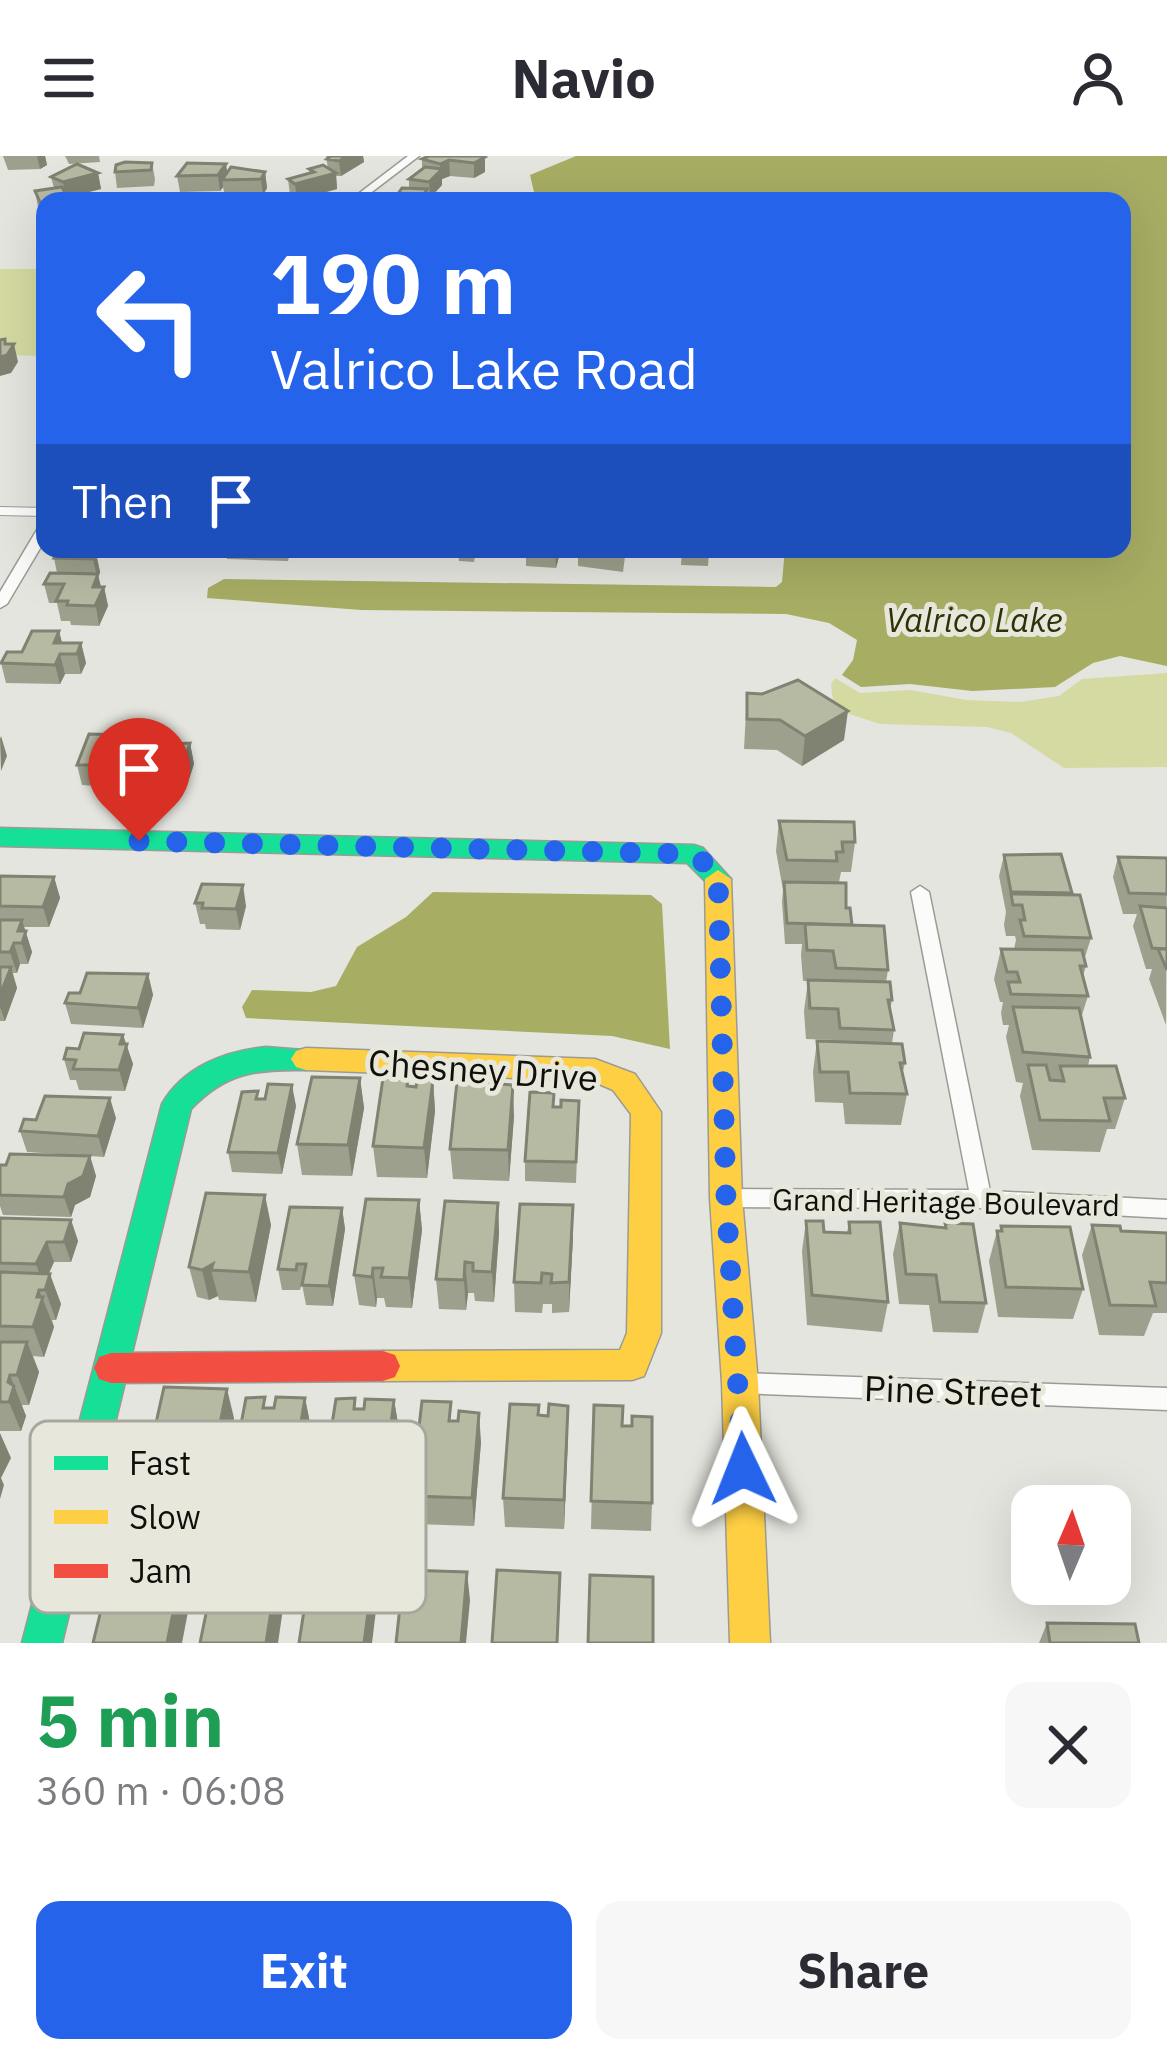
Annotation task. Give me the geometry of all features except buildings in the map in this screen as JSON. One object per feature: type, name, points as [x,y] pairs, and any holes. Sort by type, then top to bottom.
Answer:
[{"type":"street","points":[[365,192],[410,156]]},
{"type":"street","points":[[0,604],[4,588],[36,541]]},
{"type":"street","points":[[0,837],[694,854],[718,875],[726,1198],[740,1383],[750,1643]]},
{"type":"street","points":[[920,892],[980,1199]]},
{"type":"street","name":"Chesney Drive","points":[[98,1421],[177,1104],[201,1077],[244,1057],[596,1070],[623,1082],[646,1112],[644,1333],[632,1365],[111,1368]]},
{"type":"street","name":"Grand Heritage Boulevard","points":[[726,1198],[980,1199],[1167,1209]]},
{"type":"street","name":"Pine Street","points":[[740,1383],[1167,1399]]},
{"type":"street","name":"Chesney Drive","points":[[42,1643],[50,1613]]},
{"type":"lane","points":[[0,511],[36,512]]},
{"type":"shaded area","points":[[0,269],[36,269],[36,356],[0,355]]},
{"type":"shaded area","points":[[1167,673],[1167,767],[1064,768],[1011,733],[987,727],[880,724],[834,709],[831,684],[835,678],[860,693],[911,690],[966,700],[1020,702],[1059,696],[1082,679]]},
{"type":"water","name":"Valrico Lake","points":[[576,156],[1167,156],[1167,666],[1120,656],[1093,663],[1055,687],[972,691],[910,684],[861,687],[842,675],[853,660],[857,640],[829,623],[786,614],[361,610],[207,598],[208,588],[224,579],[776,587],[782,582],[784,558],[1131,558],[1131,192],[534,192],[530,175]]},
{"type":"water","points":[[433,892],[651,895],[662,904],[670,1049],[612,1036],[246,1018],[242,1007],[252,990],[311,992],[336,986],[357,947],[406,917]]},
{"type":"traffic: fast","points":[[0,837],[694,854],[718,879]]},
{"type":"traffic: fast","points":[[98,1421],[177,1104],[206,1077],[234,1063],[306,1059]]},
{"type":"traffic: fast","points":[[42,1643],[50,1613]]},
{"type":"traffic: slow","points":[[718,879],[726,1198],[740,1383],[750,1643]]},
{"type":"traffic: slow","points":[[306,1059],[595,1070],[624,1082],[646,1112],[644,1333],[632,1365],[383,1366]]},
{"type":"traffic: jam","points":[[111,1368],[383,1366]]},
{"type":"route","points":[[139,841],[694,854],[718,875],[726,1198],[743,1469]]}]
